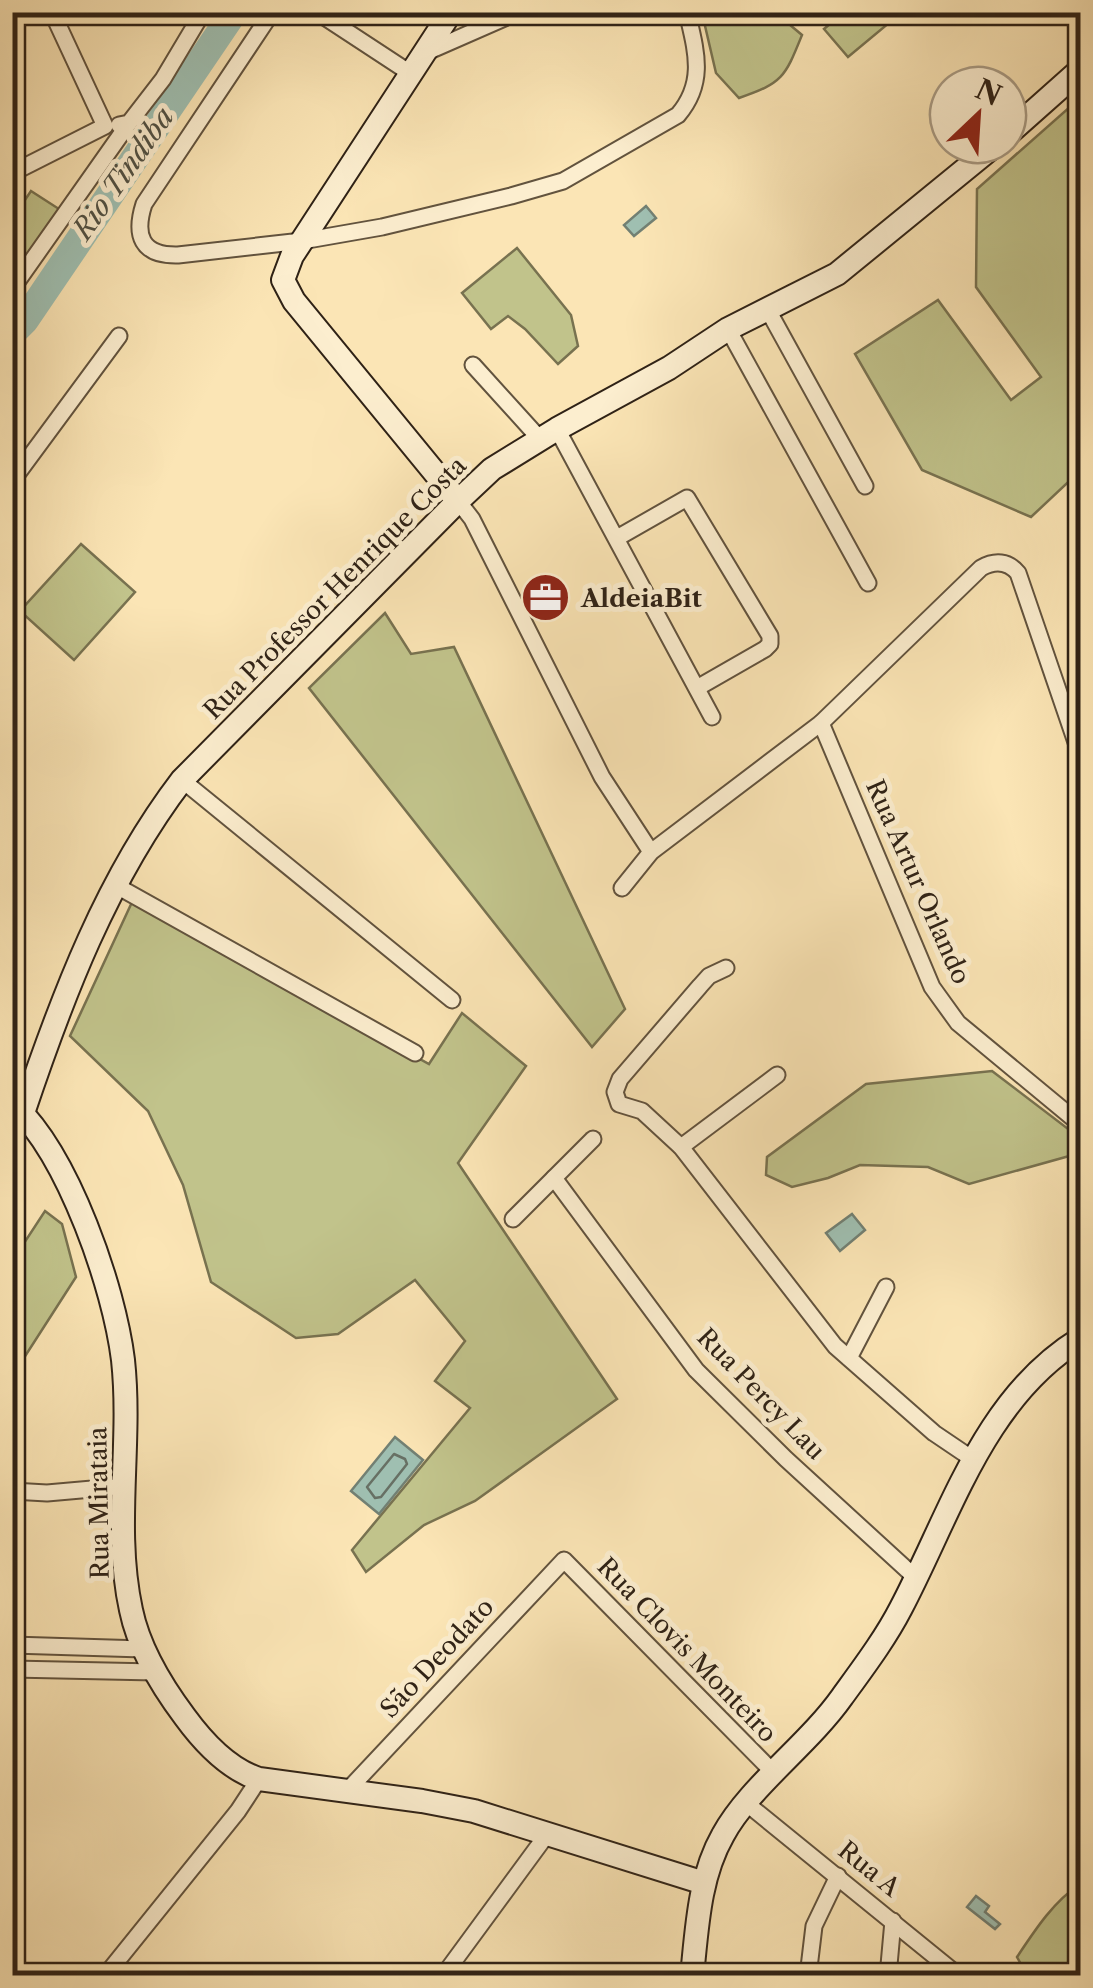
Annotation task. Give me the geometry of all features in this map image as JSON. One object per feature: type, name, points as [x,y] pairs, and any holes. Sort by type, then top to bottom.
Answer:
[{"type":"street","points":[[52,12],[105,126]]},
{"type":"street","points":[[12,290],[162,79],[203,12]]},
{"type":"street","points":[[272,12],[144,204],[138,225],[146,248],[178,255],[302,240],[382,227],[563,181],[678,114],[689,102],[698,75],[687,12]]},
{"type":"street","points":[[317,12],[410,74]]},
{"type":"street","points":[[452,12],[284,269],[285,286],[472,519],[602,777],[651,852]]},
{"type":"street","points":[[427,52],[518,12]]},
{"type":"street","points":[[1028,116],[1080,70]]},
{"type":"street","points":[[12,173],[105,126],[128,124]]},
{"type":"street","name":"Rua Professor Henrique Costa","points":[[18,1108],[115,885],[147,829],[182,780],[458,501],[492,469],[548,434],[668,368],[728,329],[837,274],[971,165]]},
{"type":"street","points":[[768,310],[866,486]]},
{"type":"street","points":[[728,329],[868,583]]},
{"type":"street","points":[[12,482],[119,336]]},
{"type":"street","points":[[473,365],[548,434],[616,538],[712,717]]},
{"type":"street","points":[[616,538],[687,498],[770,636],[765,649],[697,688]]},
{"type":"street","points":[[622,888],[651,852],[821,723],[991,562],[1012,566],[1018,573],[1080,754]]},
{"type":"street","name":"Rua Artur Orlando","points":[[821,723],[932,988],[958,1022],[1080,1124]]},
{"type":"street","points":[[182,780],[452,1000]]},
{"type":"street","points":[[115,885],[415,1053]]},
{"type":"street","points":[[726,968],[709,976],[620,1079],[615,1092],[619,1104],[642,1111],[682,1147],[835,1346],[934,1433],[972,1458]]},
{"type":"street","points":[[682,1147],[777,1075]]},
{"type":"street","name":"Rua Mirataia","points":[[18,1108],[43,1142],[87,1228],[114,1306],[123,1362],[124,1560],[131,1610],[155,1672],[197,1733],[242,1774],[474,1811],[704,1884]]},
{"type":"street","points":[[513,1220],[594,1138]]},
{"type":"street","name":"Rua Percy Lau","points":[[554,1178],[696,1370],[916,1578]]},
{"type":"street","points":[[849,1358],[886,1287]]},
{"type":"street","points":[[692,1976],[704,1884],[722,1835],[746,1803],[817,1731],[883,1639],[972,1458],[1026,1385],[1080,1339]]},
{"type":"street","points":[[12,1491],[47,1493],[126,1486]]},
{"type":"street","name":"Rua Clovis Monteiro","points":[[564,1560],[774,1774]]},
{"type":"street","name":"São Deodato","points":[[347,1791],[564,1560]]},
{"type":"street","points":[[12,1645],[143,1649]]},
{"type":"street","points":[[12,1670],[155,1672]]},
{"type":"street","points":[[105,1976],[228,1824],[259,1779]]},
{"type":"street","name":"Rua A","points":[[746,1803],[959,1976]]},
{"type":"street","points":[[442,1976],[548,1833]]},
{"type":"street","points":[[808,1976],[814,1926],[838,1876]]},
{"type":"street","points":[[888,1976],[893,1922]]},
{"type":"green space","points":[[844,12],[890,13],[895,18],[848,57],[824,29]]},
{"type":"green space","points":[[702,13],[784,13],[784,20],[802,35],[781,77],[739,98],[716,73]]},
{"type":"green space","points":[[1080,98],[1080,471],[1031,517],[922,470],[855,354],[938,300],[1011,400],[1041,377],[976,287],[977,189],[1004,165],[1028,165],[1028,144]]},
{"type":"green space","points":[[31,191],[59,209],[26,260],[13,251],[12,219]]},
{"type":"green space","points":[[517,248],[571,315],[578,346],[558,364],[508,316],[491,329],[462,293]]},
{"type":"green space","points":[[81,544],[135,592],[74,660],[20,611]]},
{"type":"green space","points":[[385,613],[411,654],[454,647],[625,1009],[592,1047],[309,688]]},
{"type":"green space","points":[[133,900],[429,1064],[462,1013],[526,1066],[458,1163],[617,1399],[475,1501],[424,1525],[366,1572],[352,1550],[470,1408],[435,1381],[465,1341],[415,1280],[338,1334],[296,1338],[211,1282],[183,1185],[148,1111],[70,1036]]},
{"type":"green space","points":[[992,1071],[1080,1138],[1080,1153],[969,1184],[928,1167],[860,1165],[792,1187],[766,1175],[767,1157],[866,1084]]},
{"type":"green space","points":[[45,1211],[62,1224],[76,1277],[13,1375],[13,1256]]},
{"type":"green space","points":[[1080,1884],[1080,1975],[1027,1975],[1017,1957],[1053,1908]]},
{"type":"water","points":[[646,206],[656,218],[634,236],[624,225]]},
{"type":"water","points":[[852,1214],[865,1230],[840,1251],[826,1233]]},
{"type":"water","points":[[395,1437],[423,1460],[379,1514],[351,1491]]},
{"type":"water","points":[[976,1896],[989,1906],[985,1912],[1000,1924],[995,1929],[967,1907]]},
{"type":"waterway","name":"Rio Tindiba","points":[[12,333],[25,320],[234,12]]},
{"type":"place","name":"AldeiaBit","points":[[546,598]]}]
